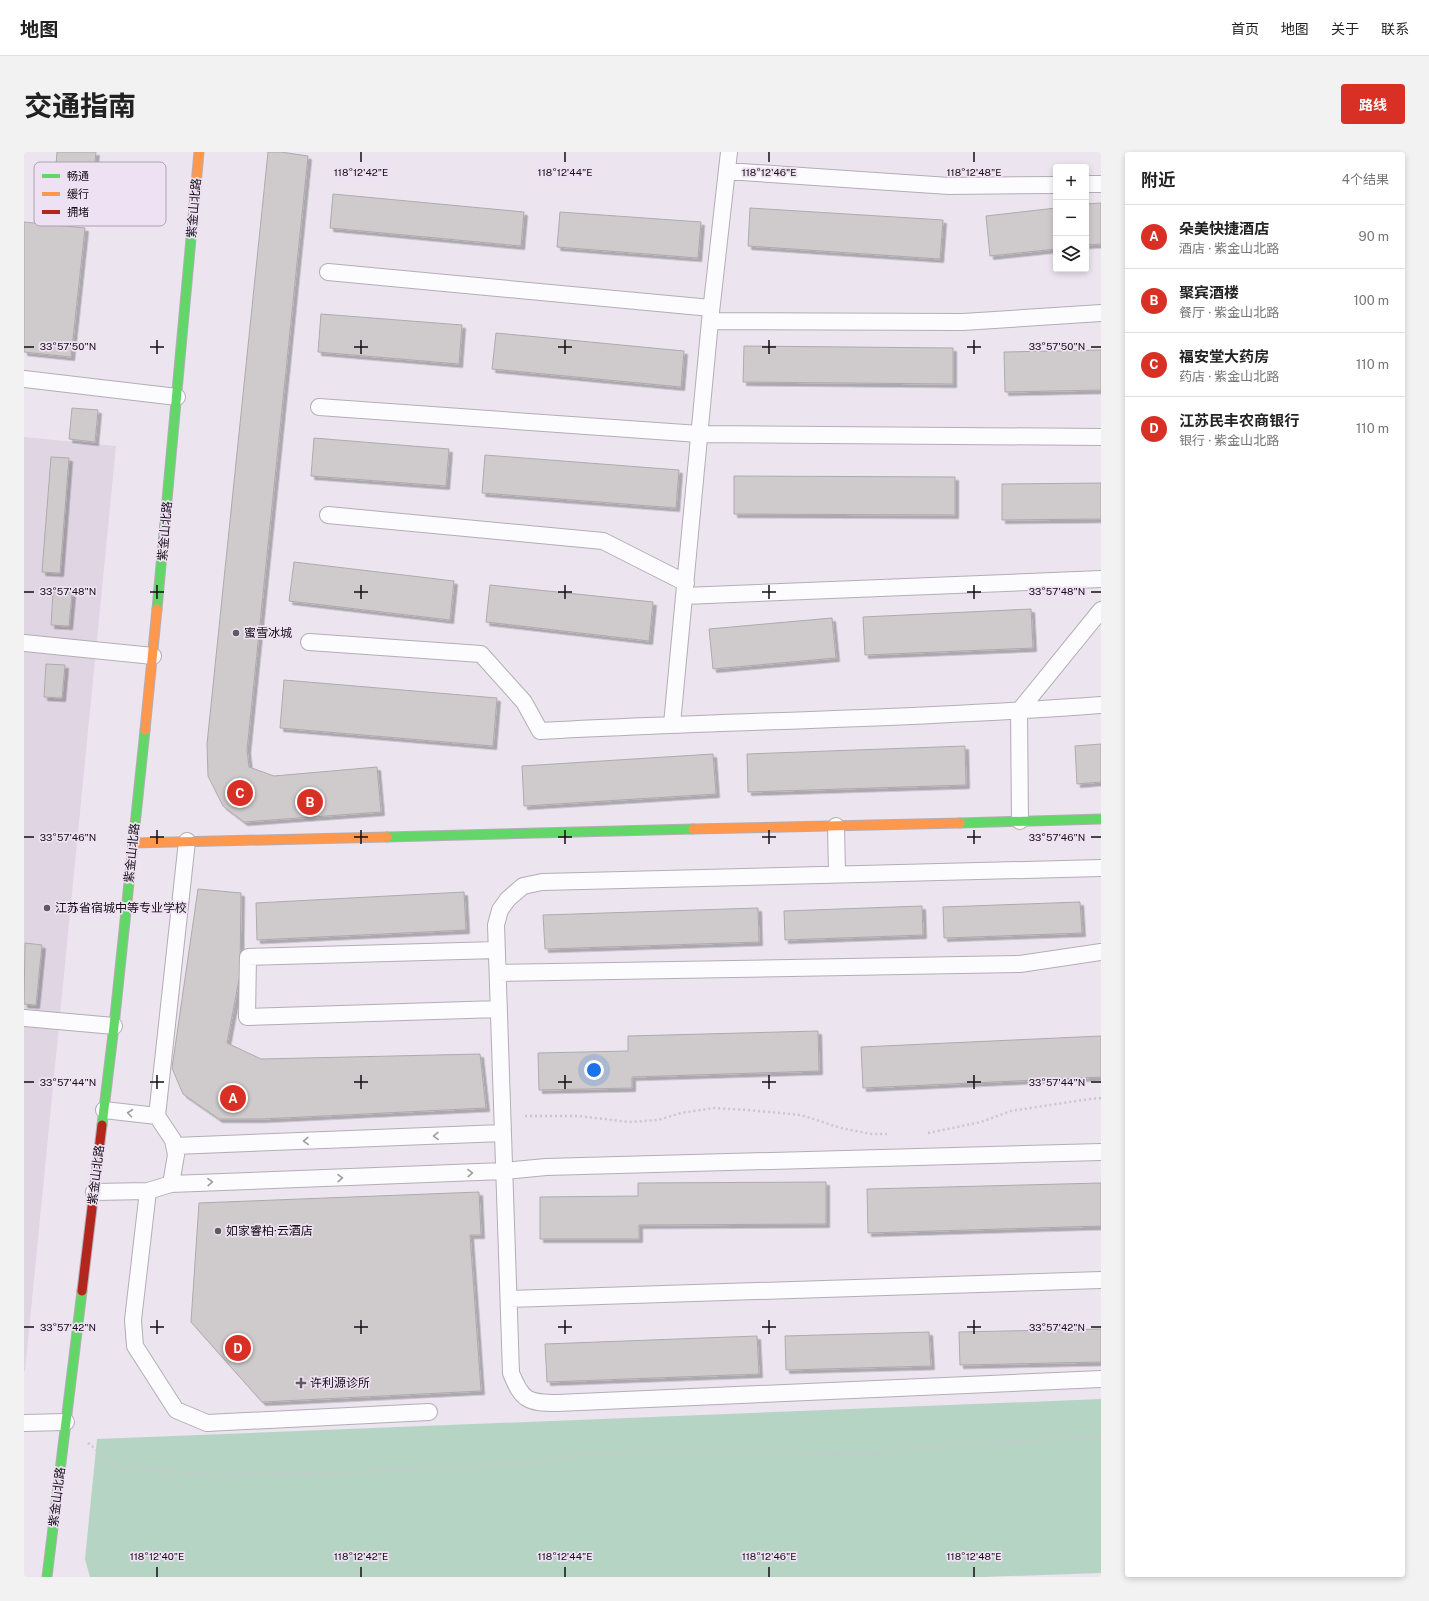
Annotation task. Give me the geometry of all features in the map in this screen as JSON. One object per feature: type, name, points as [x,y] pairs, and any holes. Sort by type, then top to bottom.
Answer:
[{"type":"street","name":"紫金山北路","points":[[47,1577],[114,1026],[153,656],[199,152]]},
{"type":"street","points":[[133,843],[1101,819]]},
{"type":"lane","points":[[672,724],[699,434],[729,152]]},
{"type":"lane","points":[[726,171],[949,186],[1053,185]]},
{"type":"lane","points":[[1089,184],[1101,184]]},
{"type":"lane","points":[[328,272],[711,314],[963,322],[1101,313]]},
{"type":"lane","points":[[24,379],[177,396]]},
{"type":"lane","points":[[320,407],[699,434],[1101,437]]},
{"type":"lane","points":[[328,515],[603,541],[685,589],[1101,579]]},
{"type":"lane","points":[[1020,821],[1019,711],[1101,610]]},
{"type":"lane","points":[[309,642],[481,654],[524,702],[540,732],[672,724],[1019,711],[1101,705]]},
{"type":"lane","points":[[24,643],[153,656]]},
{"type":"lane","points":[[836,826],[837,874]]},
{"type":"lane","points":[[171,1184],[176,1155],[173,1140],[157,1116],[187,841]]},
{"type":"lane","points":[[1101,868],[542,882],[523,886],[508,899],[500,910],[496,925],[511,1373],[525,1398],[539,1403],[1101,1379]]},
{"type":"lane","points":[[497,950],[248,957],[247,1017],[499,1009]]},
{"type":"lane","points":[[498,973],[1020,964],[1101,952]]},
{"type":"lane","points":[[24,1018],[114,1026]]},
{"type":"lane","points":[[104,1110],[157,1116]]},
{"type":"lane","points":[[174,1146],[503,1133]]},
{"type":"lane","points":[[94,1192],[148,1191],[171,1184],[504,1171],[546,1167],[1101,1152]]},
{"type":"lane","points":[[148,1191],[133,1320],[134,1346],[176,1410],[207,1423],[429,1412]]},
{"type":"lane","points":[[509,1298],[1101,1280]]},
{"type":"lane","points":[[24,1423],[66,1422]]},
{"type":"path","points":[[924,1134],[981,1122],[1011,1111],[1101,1098]]},
{"type":"path","points":[[502,1115],[580,1116],[629,1122],[658,1120],[681,1113],[714,1108],[801,1114],[841,1128],[871,1134],[894,1134]]},
{"type":"path","points":[[66,1422],[89,1444],[120,1468],[216,1476],[462,1468],[554,1460],[578,1454],[662,1451],[774,1451],[828,1454],[872,1454],[961,1444],[1101,1437]]},
{"type":"shaded area","name":"江苏省宿城中等专业学校","points":[[24,437],[116,446],[25,1371],[24,1371]]},
{"type":"green space","points":[[1101,1399],[1101,1573],[983,1577],[90,1577],[85,1559],[97,1439]]},
{"type":"building","points":[[57,152],[96,152],[95,162],[56,162]]},
{"type":"building","points":[[268,152],[281,152],[308,156],[247,750],[249,767],[274,776],[377,767],[381,812],[244,822],[223,806],[208,776],[207,744]]},
{"type":"building","points":[[333,194],[524,212],[521,246],[330,228]]},
{"type":"building","points":[[1101,203],[1101,244],[1089,245],[1089,204]]},
{"type":"building","points":[[750,208],[943,220],[940,259],[748,246]]},
{"type":"building","points":[[1053,208],[1053,249],[990,256],[986,216]]},
{"type":"building","points":[[560,212],[701,222],[698,258],[557,247]]},
{"type":"building","points":[[24,222],[34,223],[34,226],[65,226],[85,228],[71,357],[24,352]]},
{"type":"building","points":[[321,314],[462,325],[459,364],[318,352]]},
{"type":"building","points":[[496,333],[684,351],[681,387],[492,369]]},
{"type":"building","points":[[744,346],[953,348],[953,384],[743,382]]},
{"type":"building","points":[[1101,350],[1101,390],[1005,392],[1004,352]]},
{"type":"building","points":[[72,408],[98,410],[95,442],[69,439]]},
{"type":"building","points":[[314,438],[449,449],[446,486],[311,476]]},
{"type":"building","points":[[485,455],[679,470],[676,508],[482,493]]},
{"type":"building","points":[[51,457],[69,458],[60,573],[42,572]]},
{"type":"building","points":[[734,476],[955,477],[955,515],[734,514]]},
{"type":"building","points":[[1101,483],[1101,519],[1002,520],[1002,484]]},
{"type":"building","points":[[294,562],[454,581],[450,620],[289,601]]},
{"type":"building","points":[[490,585],[653,602],[649,641],[486,622]]},
{"type":"building","points":[[53,592],[72,593],[69,626],[51,625]]},
{"type":"building","points":[[1031,609],[1033,648],[865,655],[863,617]]},
{"type":"building","points":[[832,618],[836,658],[713,669],[709,629]]},
{"type":"building","points":[[46,664],[65,665],[62,698],[44,697]]},
{"type":"building","points":[[284,680],[497,698],[493,746],[280,728]]},
{"type":"building","points":[[1101,744],[1101,782],[1077,784],[1075,746]]},
{"type":"building","points":[[965,746],[966,785],[748,792],[747,754]]},
{"type":"building","points":[[713,754],[716,794],[524,806],[522,766]]},
{"type":"building","points":[[198,889],[241,893],[240,974],[227,1043],[261,1059],[480,1054],[486,1108],[261,1119],[219,1119],[183,1094],[172,1068]]},
{"type":"building","points":[[464,892],[466,930],[257,940],[256,903]]},
{"type":"building","points":[[1080,902],[1082,933],[944,938],[943,907]]},
{"type":"building","points":[[922,906],[923,935],[785,940],[784,911]]},
{"type":"building","points":[[758,908],[759,942],[545,949],[543,915]]},
{"type":"building","points":[[25,943],[42,945],[36,1005],[24,1004]]},
{"type":"building","points":[[818,1031],[819,1071],[632,1077],[632,1088],[539,1090],[538,1053],[628,1051],[628,1036]]},
{"type":"building","points":[[1101,1036],[1101,1077],[863,1088],[861,1047]]},
{"type":"building","points":[[826,1182],[826,1224],[639,1225],[639,1239],[540,1239],[540,1197],[638,1196],[638,1183]]},
{"type":"building","points":[[1101,1183],[1101,1226],[868,1233],[867,1189]]},
{"type":"building","points":[[479,1192],[481,1235],[470,1235],[481,1391],[262,1402],[191,1322],[199,1203]]},
{"type":"building","points":[[1101,1329],[1101,1362],[960,1365],[959,1332]]},
{"type":"building","points":[[929,1332],[931,1366],[786,1370],[785,1336]]},
{"type":"building","points":[[757,1336],[759,1374],[547,1382],[545,1344]]},
{"type":"traffic: fast","points":[[157,609],[194,206]]},
{"type":"traffic: fast","points":[[102,1125],[114,1026],[145,730]]},
{"type":"traffic: fast","points":[[960,823],[1101,819]]},
{"type":"traffic: fast","points":[[387,837],[693,829]]},
{"type":"traffic: fast","points":[[47,1577],[82,1291]]},
{"type":"traffic: slow","points":[[194,206],[199,152]]},
{"type":"traffic: slow","points":[[145,730],[157,609]]},
{"type":"traffic: slow","points":[[693,829],[960,823]]},
{"type":"traffic: slow","points":[[133,843],[387,837]]},
{"type":"traffic: jam","points":[[82,1291],[102,1125]]},
{"type":"place","name":"蜜雪冰城","points":[[236,633]]},
{"type":"place","name":"福安堂大药房","points":[[240,793]]},
{"type":"place","name":"聚宾酒楼","points":[[310,802]]},
{"type":"place","name":"江苏省宿城中等专业学校","points":[[47,908]]},
{"type":"place","name":"朵美快捷酒店","points":[[233,1098]]},
{"type":"place","name":"如家睿柏·云酒店","points":[[218,1231]]},
{"type":"place","name":"江苏民丰农商银行","points":[[238,1348]]},
{"type":"place","name":"许利源诊所","points":[[301,1383]]}]
